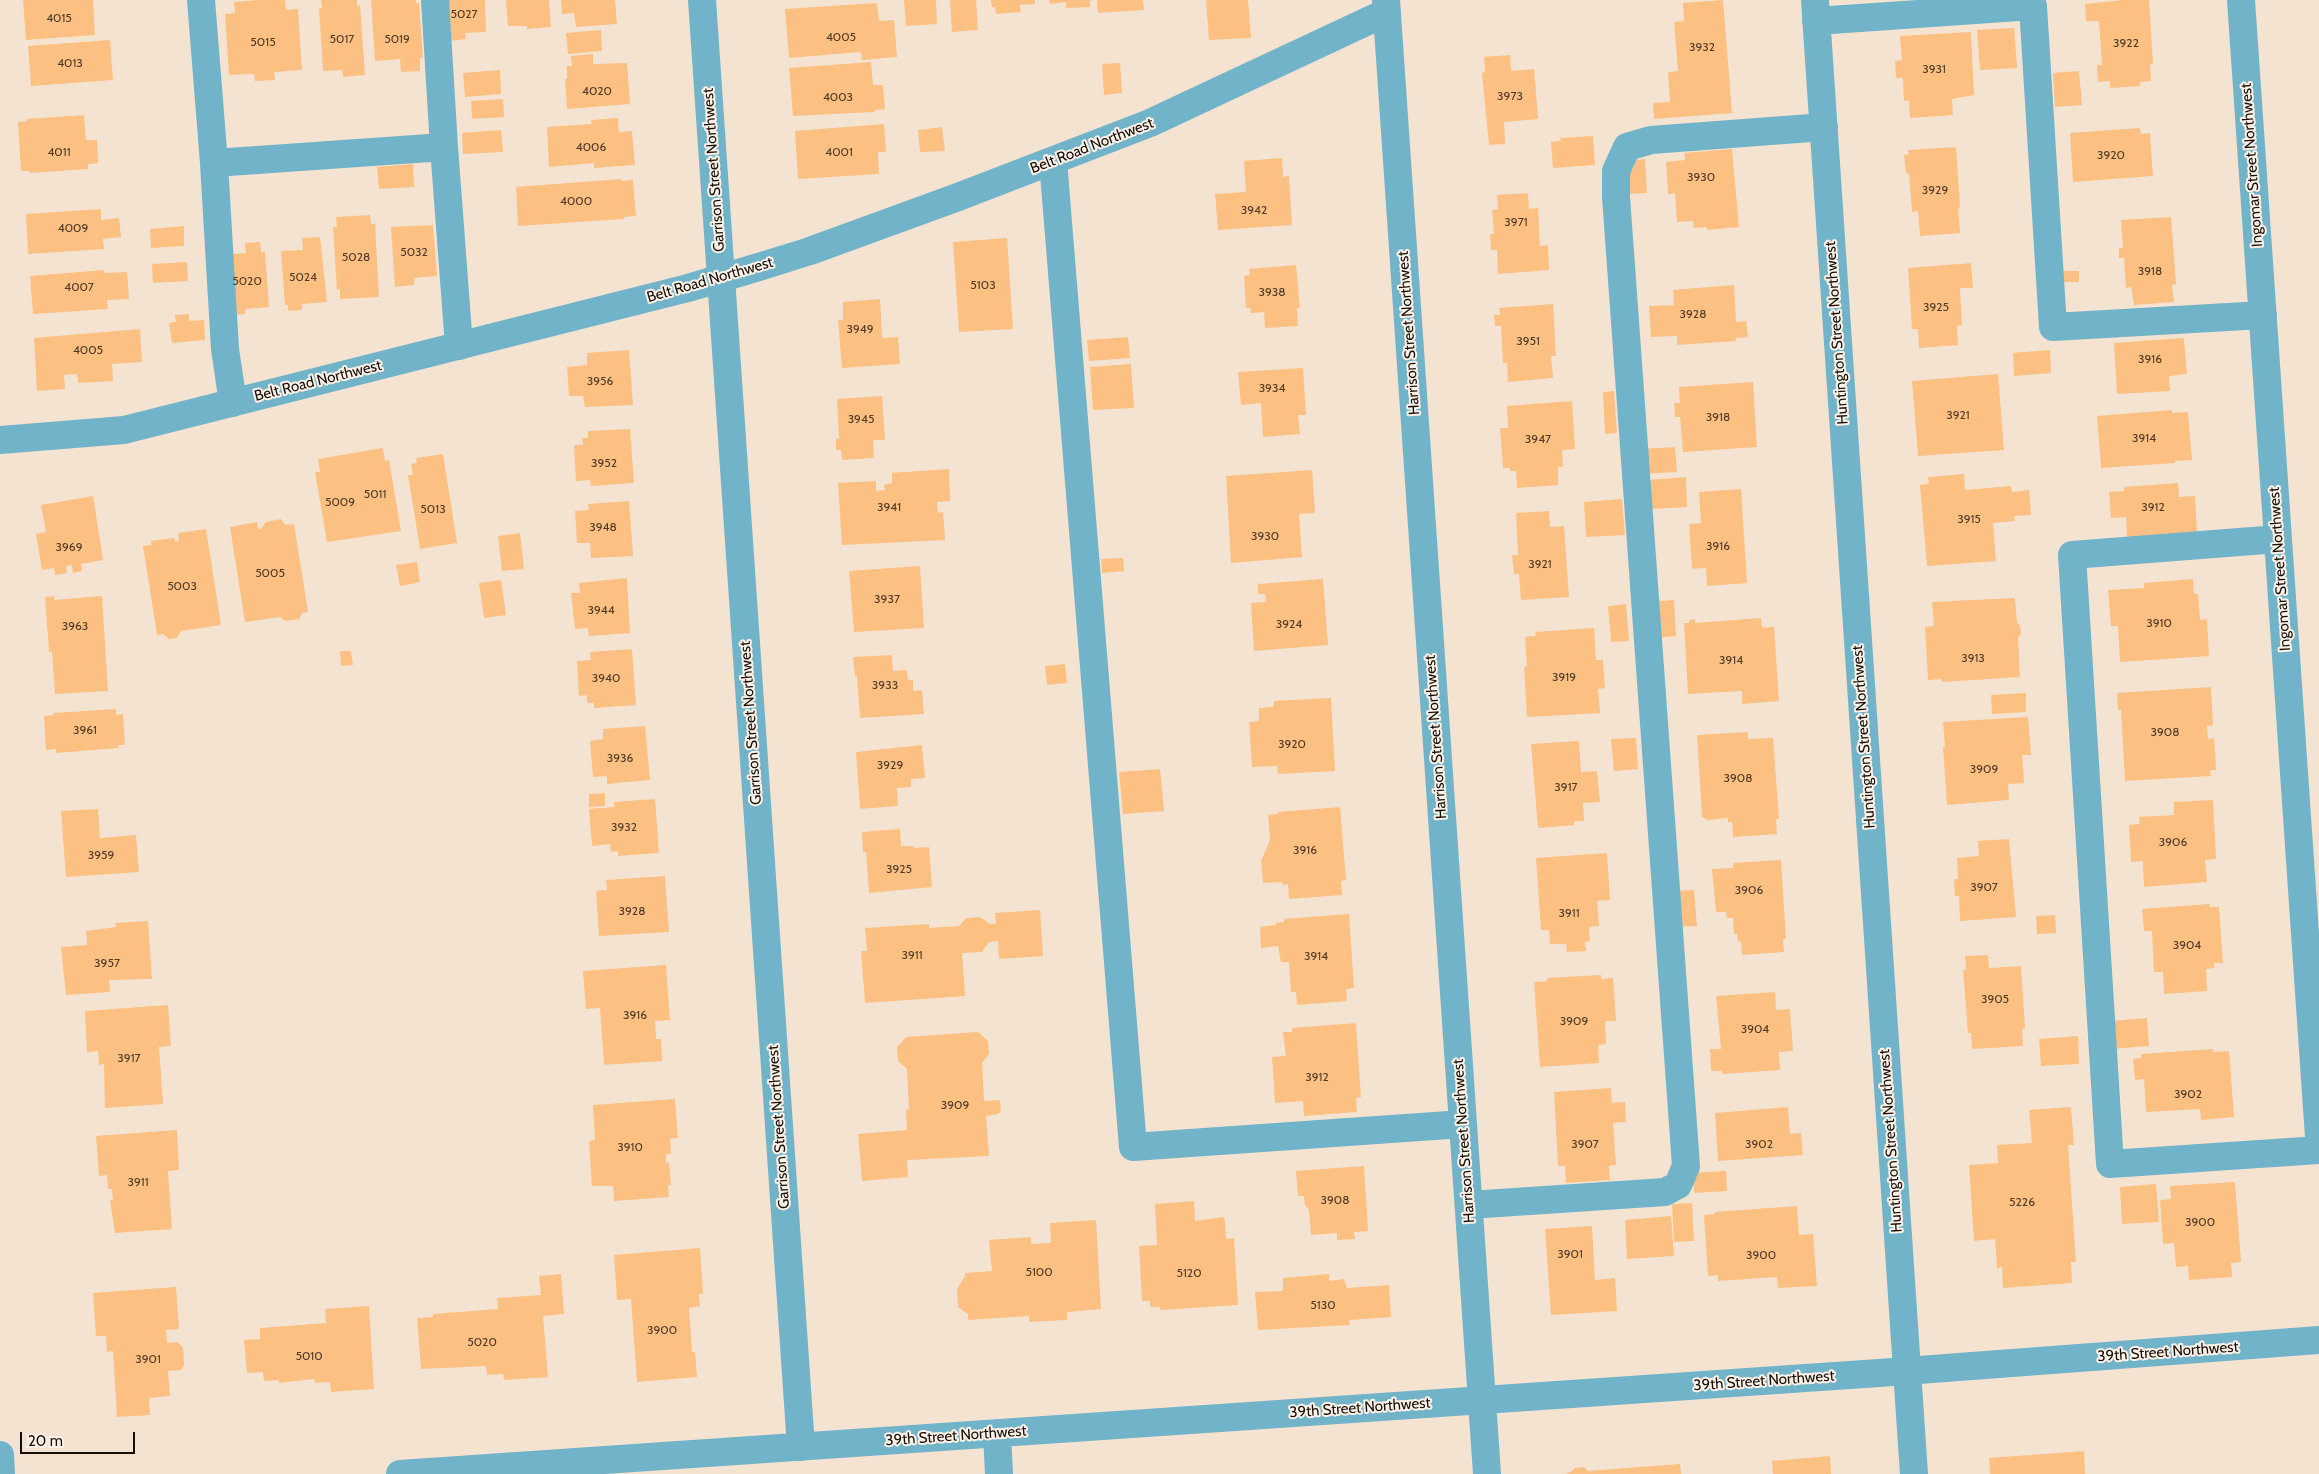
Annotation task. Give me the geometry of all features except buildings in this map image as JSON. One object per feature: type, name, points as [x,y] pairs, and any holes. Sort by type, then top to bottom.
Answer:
[{"type":"street","points":[[200,0],[214,163],[225,349],[233,403]]},
{"type":"street","points":[[435,0],[444,147],[460,346]]},
{"type":"street","name":"Garrison Street Northwest","points":[[702,0],[801,1447]]},
{"type":"street","name":"Ingomar Street Northwest","points":[[2241,0],[2319,1137]]},
{"type":"street","name":"Belt Road Northwest","points":[[0,440],[95,434],[124,430],[722,278],[810,251],[1054,161],[1150,123],[1213,96],[1386,6]]},
{"type":"street","name":"Harrison Street Northwest","points":[[1386,6],[1488,1474]]},
{"type":"street","points":[[1816,10],[2033,6],[2053,327],[2263,315]]},
{"type":"street","name":"Huntington Street Northwest","points":[[1816,10],[1914,1474]]},
{"type":"street","points":[[1469,1205],[1665,1192],[1678,1185],[1686,1166],[1616,206],[1616,171],[1627,147],[1651,140],[1824,127]]},
{"type":"street","points":[[214,163],[444,147]]},
{"type":"street","points":[[1054,161],[1133,1147],[1463,1124]]},
{"type":"street","points":[[2278,539],[2072,555],[2110,1164],[2319,1150]]},
{"type":"street","name":"39th Street Northwest","points":[[400,1474],[515,1470],[801,1447],[1906,1371],[2319,1340]]},
{"type":"street","points":[[997,1433],[1000,1474]]},
{"type":"street","points":[[0,1455],[1,1474]]}]
